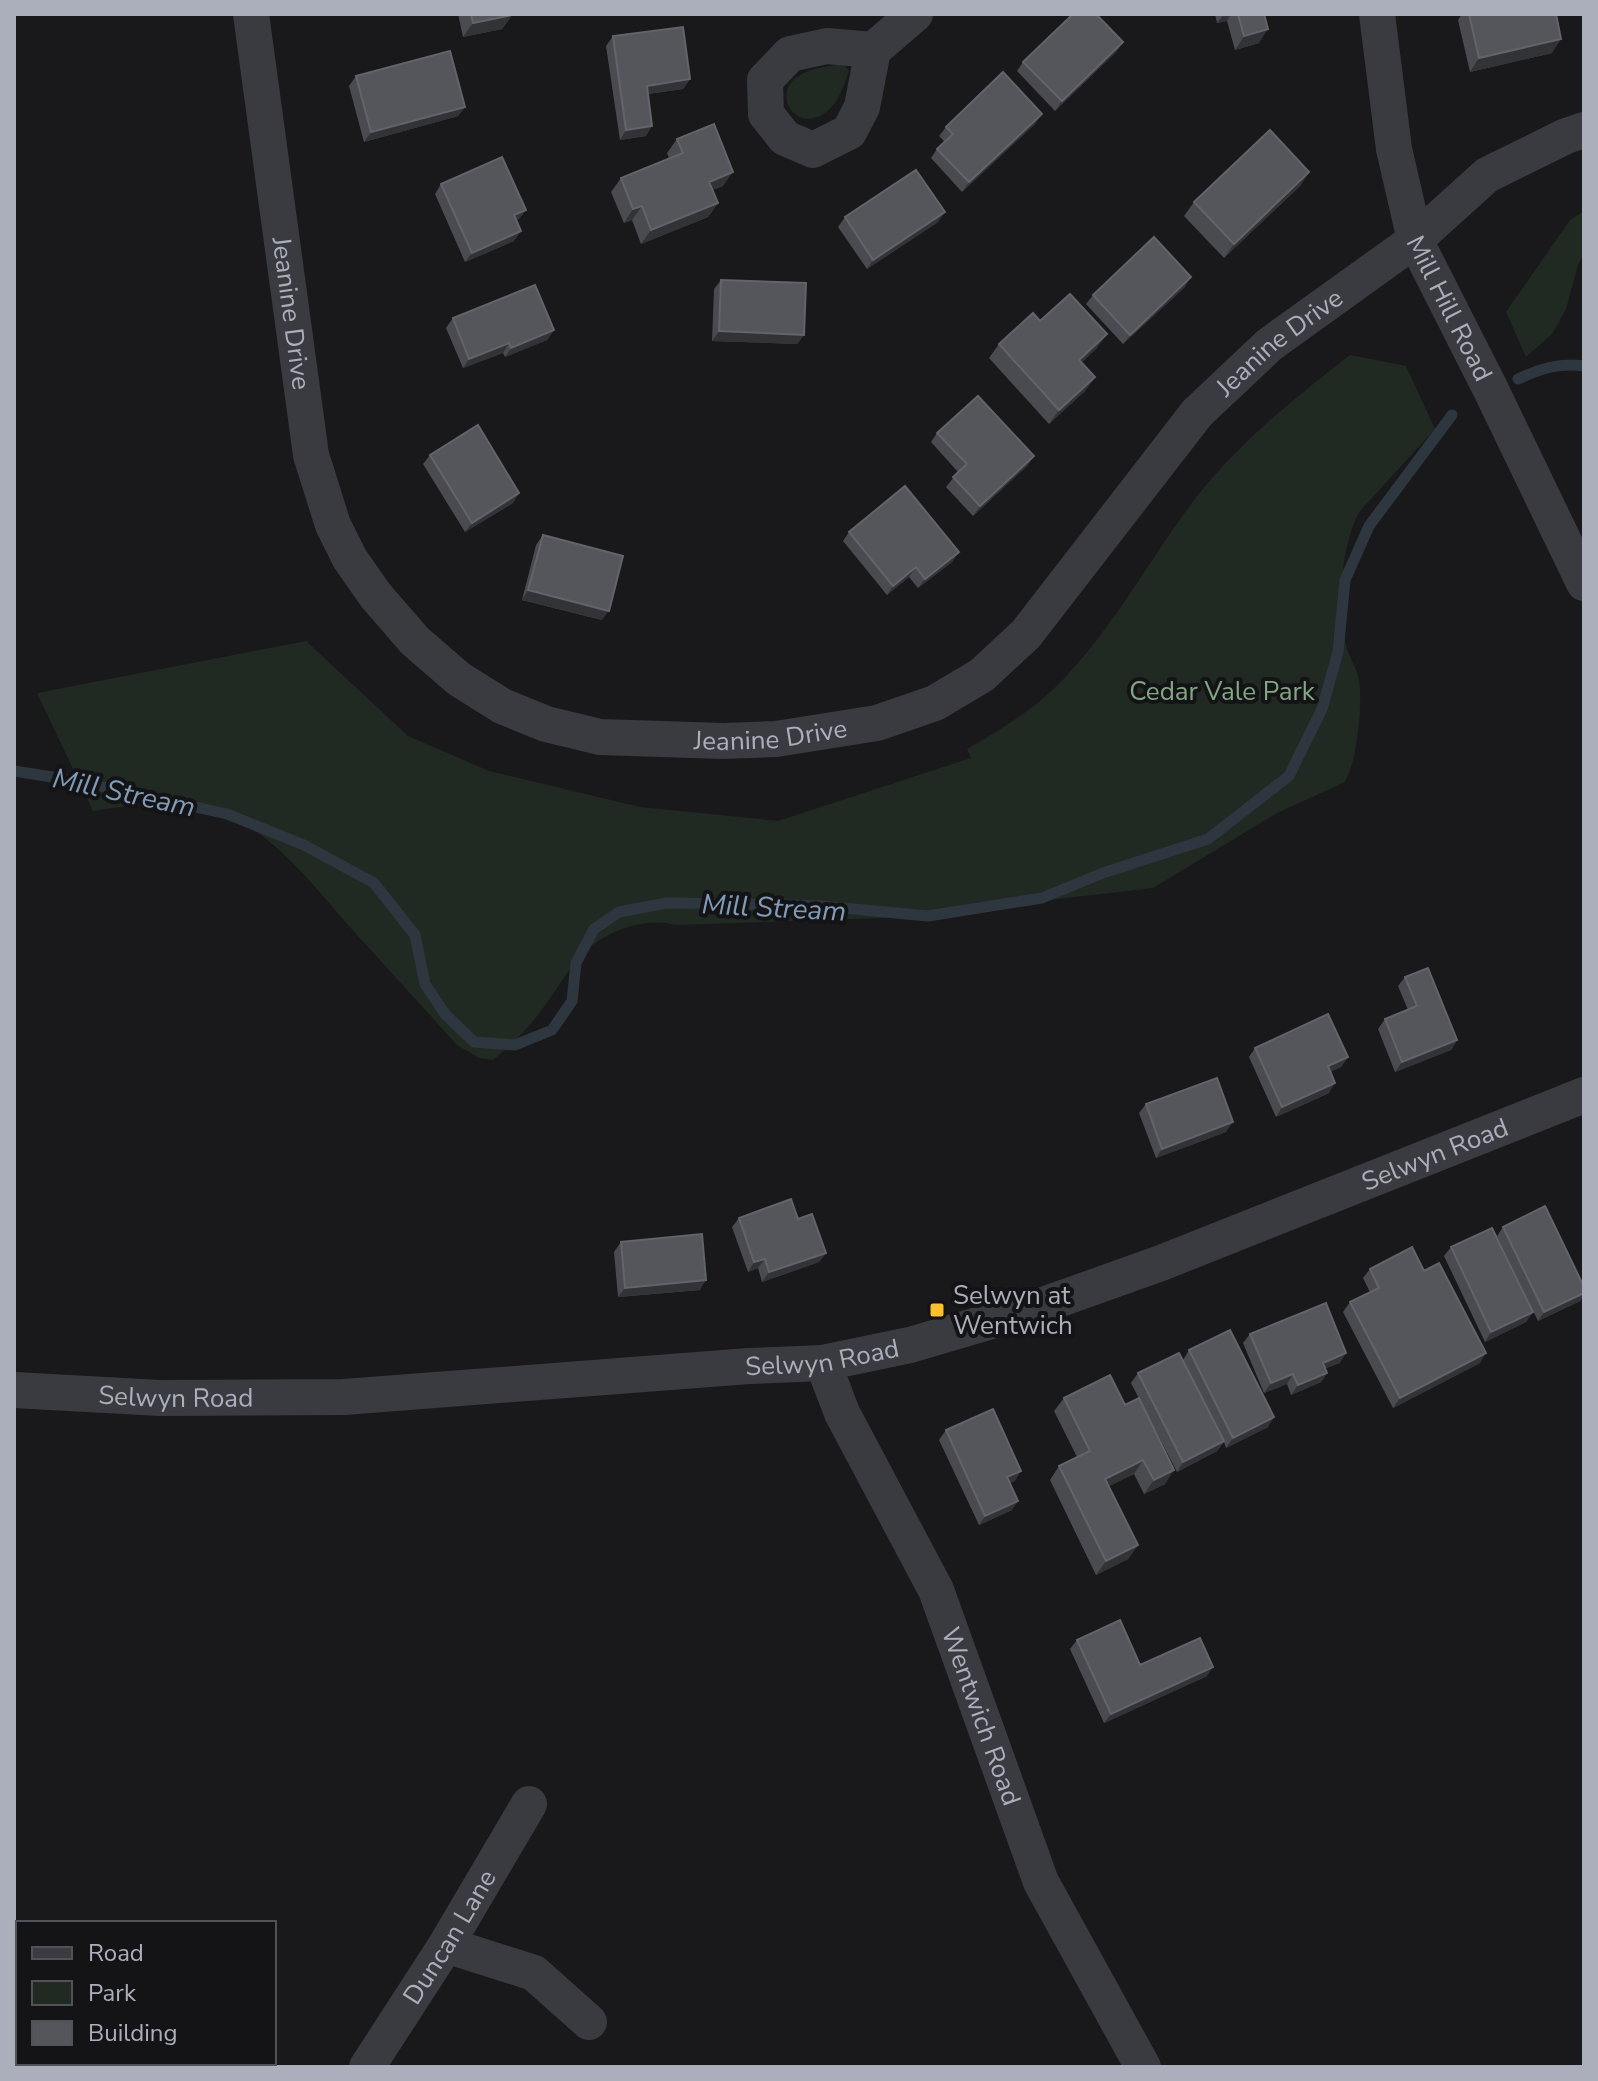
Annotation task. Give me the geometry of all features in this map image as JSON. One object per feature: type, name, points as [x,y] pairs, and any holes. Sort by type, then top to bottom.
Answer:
[{"type":"street","name":"Jeanine Drive","points":[[251,14],[311,455],[333,525],[350,559],[376,596],[415,641],[459,679],[502,706],[546,724],[600,737],[723,741],[776,739],[877,723],[935,703],[982,675],[1026,634],[1197,413],[1269,345],[1415,240],[1487,175],[1584,130]]},
{"type":"street","points":[[873,50],[915,14]]},
{"type":"street","name":"Mill Hill Road","points":[[1377,14],[1394,149],[1415,240],[1584,583]]},
{"type":"street","name":"Selwyn Road","points":[[14,1390],[160,1398],[344,1397],[823,1363],[910,1345],[1032,1309],[1161,1263],[1584,1095]]},
{"type":"street","name":"Wentwich Road","points":[[823,1363],[842,1413],[936,1590],[1041,1882],[1143,2067]]},
{"type":"street","name":"Duncan Lane","points":[[367,2067],[446,1945],[529,1804]]},
{"type":"street","points":[[446,1945],[534,1973],[589,2022]]},
{"type":"green space","points":[[843,64],[849,71],[841,93],[821,116],[809,119],[791,110],[787,90],[793,80],[810,70]]},
{"type":"green space","points":[[1584,211],[1584,254],[1566,309],[1552,334],[1526,357],[1506,312],[1570,220]]},
{"type":"green space","name":"Cedar Vale Park","points":[[1350,355],[1406,366],[1435,429],[1360,511],[1349,540],[1342,576],[1343,630],[1357,671],[1360,703],[1355,750],[1343,783],[1277,813],[1153,888],[963,910],[921,919],[652,923],[628,927],[611,933],[586,950],[530,1025],[493,1060],[479,1058],[457,1045],[294,864],[244,824],[211,811],[178,806],[126,806],[93,811],[37,693],[306,641],[408,736],[489,771],[640,807],[778,821],[971,758],[967,749],[1034,706],[1058,685],[1087,652],[1215,475],[1290,403]]},
{"type":"building","points":[[471,14],[511,14],[512,15],[473,23]]},
{"type":"building","points":[[1073,14],[1096,14],[1123,42],[1062,101],[1023,62]]},
{"type":"building","points":[[1238,14],[1264,14],[1268,29],[1244,36]]},
{"type":"building","points":[[1469,14],[1556,14],[1561,39],[1479,58]]},
{"type":"building","points":[[683,27],[690,79],[647,86],[652,126],[626,130],[613,36]]},
{"type":"building","points":[[450,51],[465,107],[371,132],[356,76]]},
{"type":"building","points":[[1003,72],[1042,114],[969,182],[937,149],[953,134],[946,127]]},
{"type":"building","points":[[714,124],[733,172],[709,182],[718,203],[651,230],[642,206],[633,209],[621,178],[683,153],[677,139]]},
{"type":"building","points":[[1270,130],[1309,172],[1234,244],[1194,202]]},
{"type":"building","points":[[502,157],[526,210],[514,215],[521,231],[472,253],[441,184]]},
{"type":"building","points":[[916,170],[945,212],[873,260],[845,217]]},
{"type":"building","points":[[1154,237],[1191,277],[1130,335],[1093,295]]},
{"type":"building","points":[[721,280],[806,283],[804,335],[719,331]]},
{"type":"building","points":[[535,285],[554,330],[511,348],[509,343],[469,359],[453,318]]},
{"type":"building","points":[[1070,294],[1107,334],[1079,360],[1095,377],[1059,410],[999,344],[1033,313],[1040,321]]},
{"type":"building","points":[[978,396],[1034,456],[980,506],[953,477],[967,464],[937,433]]},
{"type":"building","points":[[478,425],[519,493],[472,523],[430,455]]},
{"type":"building","points":[[905,486],[959,552],[925,579],[916,567],[893,586],[849,532]]},
{"type":"building","points":[[543,535],[623,556],[609,611],[528,590]]},
{"type":"building","points":[[1428,968],[1457,1040],[1402,1062],[1385,1019],[1417,1006],[1405,977]]},
{"type":"building","points":[[1328,1014],[1348,1057],[1328,1066],[1335,1083],[1282,1107],[1255,1048]]},
{"type":"building","points":[[1217,1078],[1233,1122],[1162,1149],[1146,1104]]},
{"type":"building","points":[[791,1199],[798,1219],[812,1214],[826,1253],[769,1272],[765,1259],[754,1262],[739,1218]]},
{"type":"building","points":[[1545,1206],[1584,1287],[1584,1293],[1544,1312],[1503,1227]]},
{"type":"building","points":[[1492,1228],[1533,1312],[1491,1332],[1451,1247]]},
{"type":"building","points":[[702,1234],[706,1280],[625,1288],[621,1242]]},
{"type":"building","points":[[1412,1247],[1424,1271],[1439,1263],[1486,1353],[1400,1398],[1350,1302],[1379,1288],[1370,1269]]},
{"type":"building","points":[[1326,1303],[1346,1353],[1323,1363],[1327,1373],[1298,1385],[1293,1374],[1271,1383],[1250,1334]]},
{"type":"building","points":[[1230,1330],[1274,1417],[1233,1438],[1189,1350]]},
{"type":"building","points":[[1179,1353],[1224,1441],[1183,1462],[1138,1373]]},
{"type":"building","points":[[1110,1375],[1125,1405],[1139,1398],[1174,1470],[1154,1480],[1143,1460],[1105,1479],[1138,1545],[1106,1561],[1059,1466],[1090,1451],[1064,1398]]},
{"type":"building","points":[[993,1409],[1021,1471],[1007,1477],[1018,1501],[985,1516],[946,1430]]},
{"type":"building","points":[[1120,1620],[1140,1665],[1200,1638],[1213,1667],[1111,1714],[1077,1640]]},
{"type":"waterway","name":"Mill Stream","points":[[1518,379],[1550,367],[1584,366]]},
{"type":"waterway","name":"Mill Stream","points":[[14,771],[77,781],[227,814],[304,845],[374,883],[415,935],[425,984],[445,1014],[474,1042],[515,1045],[552,1030],[572,1001],[576,963],[594,929],[619,912],[667,903],[821,906],[928,916],[1042,898],[1103,873],[1208,839],[1289,776],[1322,709],[1338,652],[1345,580],[1369,526],[1452,415]]},
{"type":"place","name":"Selwyn at Wentwich","points":[[937,1310]]}]
